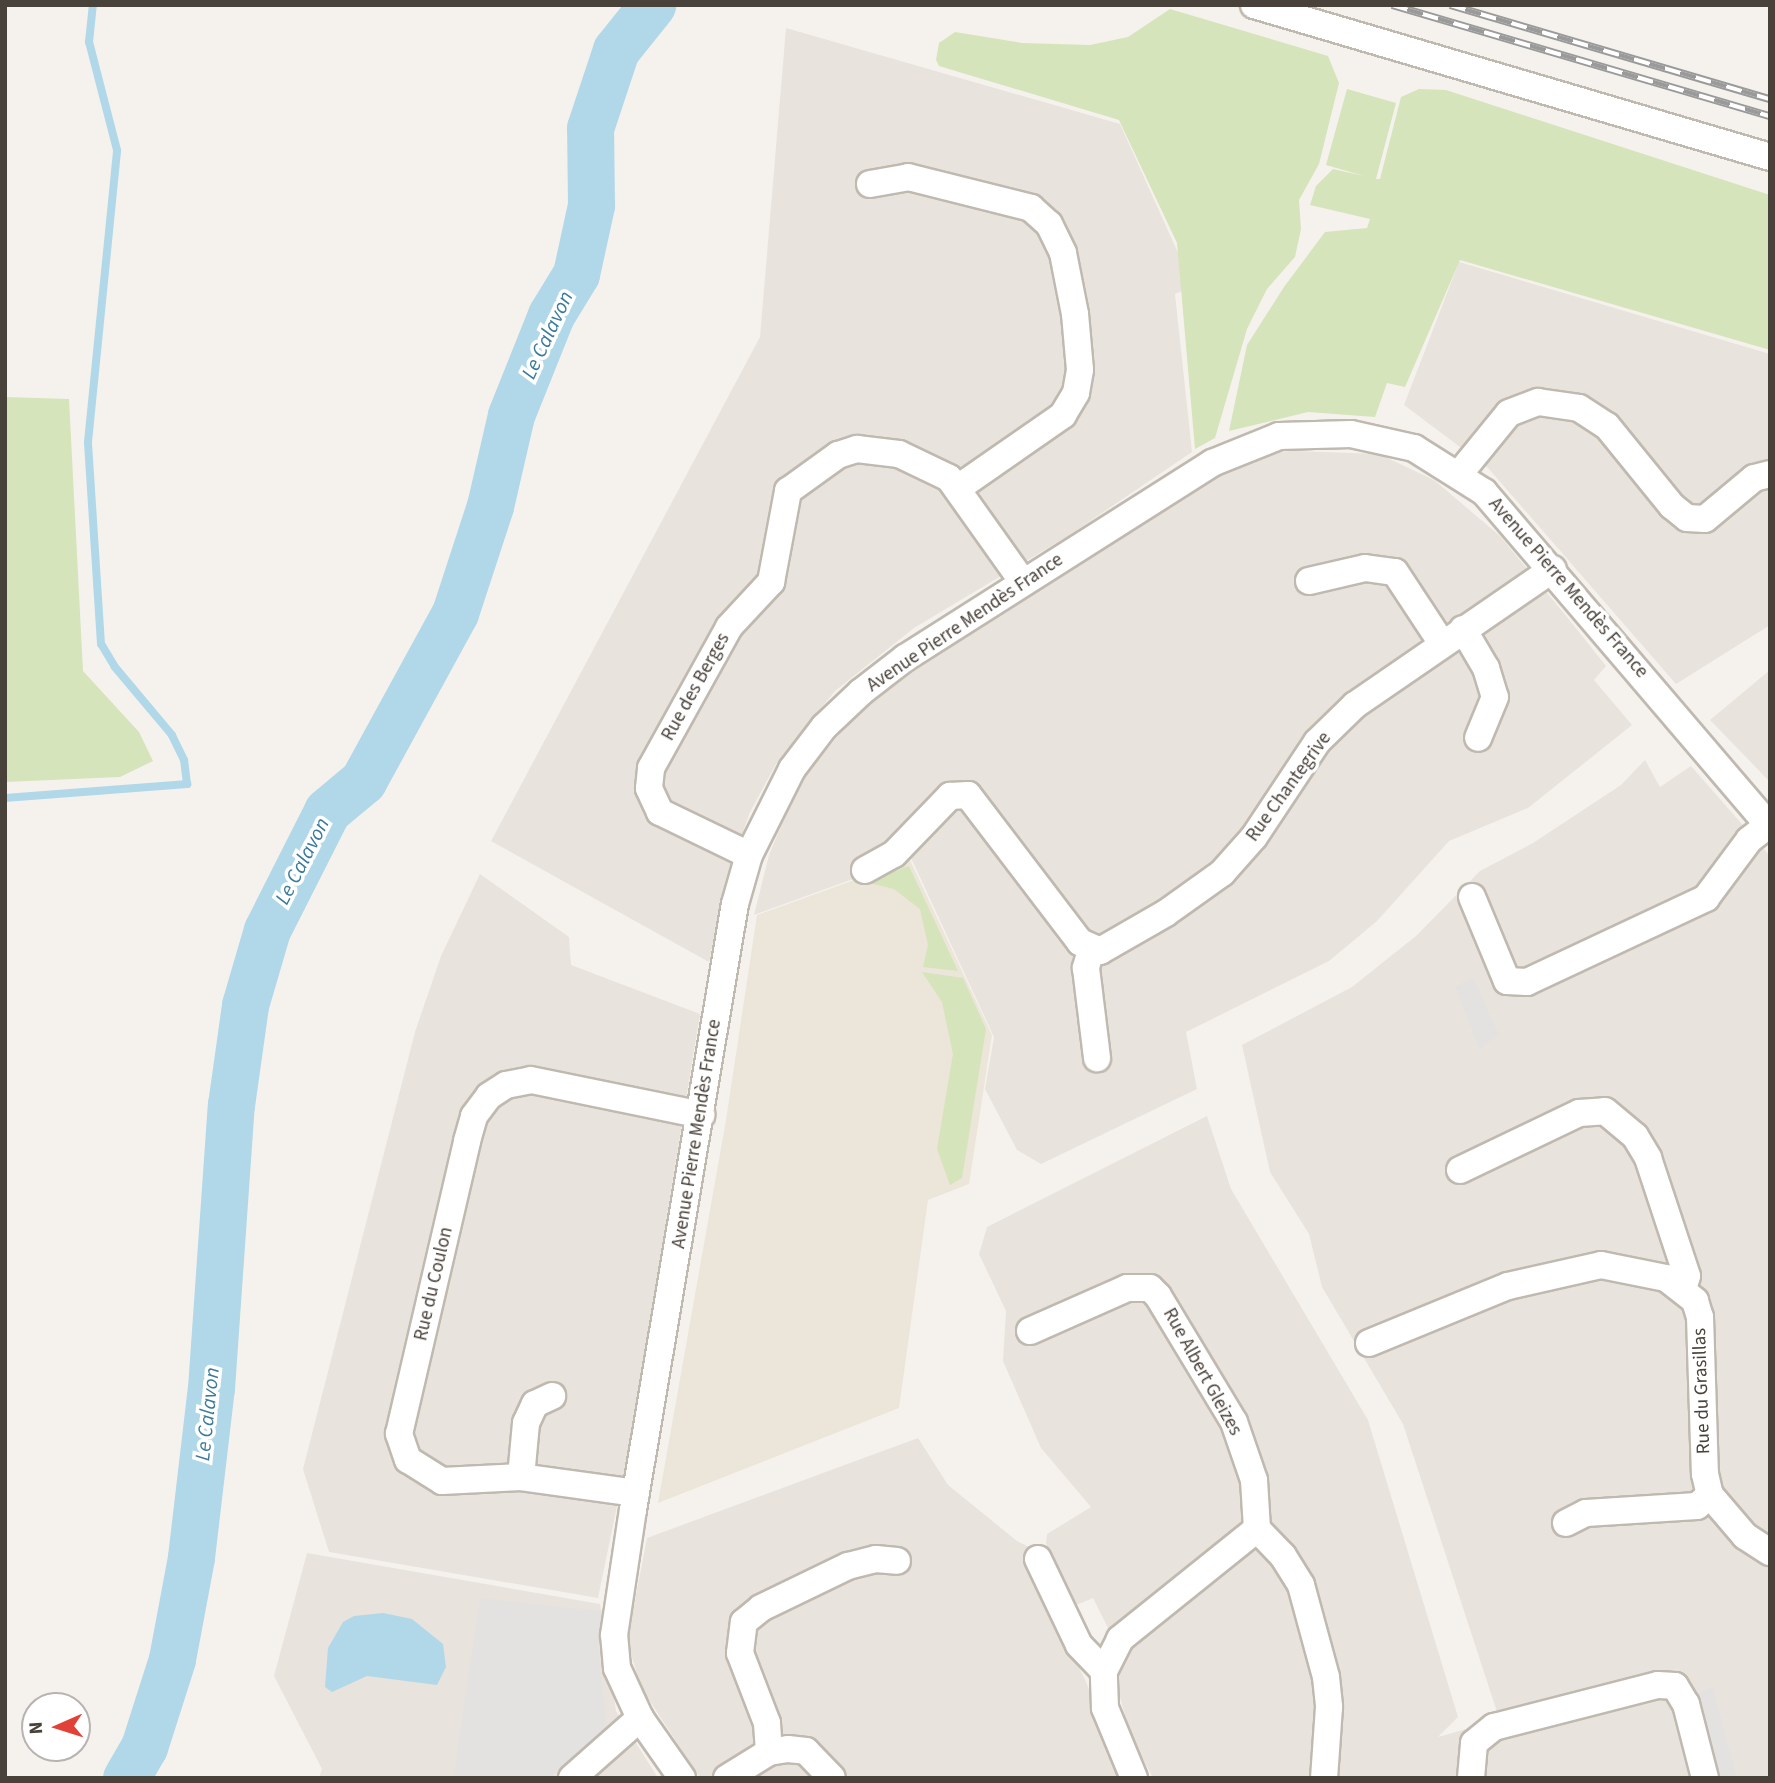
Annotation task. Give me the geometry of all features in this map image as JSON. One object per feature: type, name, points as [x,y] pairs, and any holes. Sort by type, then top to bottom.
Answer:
[{"type":"street","points":[[1254,5],[1770,157]]},
{"type":"street","points":[[870,184],[908,177],[1031,208],[1049,224],[1063,253],[1075,314],[1080,370],[1076,393],[1063,415],[958,488]]},
{"type":"street","points":[[1460,473],[1509,412],[1538,402],[1579,408],[1607,426],[1672,506],[1687,518],[1705,519],[1754,478],[1770,474]]},
{"type":"street","name":"Avenue Pierre Mendès France","points":[[682,1778],[640,1718],[617,1668],[614,1634],[735,904],[749,855],[792,769],[824,727],[905,658],[1212,463],[1279,436],[1312,432],[1383,439],[1414,448],[1460,473],[1497,505],[1769,826]]},
{"type":"street","name":"Rue des Berges","points":[[749,855],[660,813],[649,788],[651,768],[729,627],[771,582],[788,491],[838,455],[858,449],[879,448],[908,458],[949,478],[1023,582]]},
{"type":"street","points":[[1309,581],[1365,568],[1395,572],[1452,636],[1486,668],[1495,697],[1478,738]]},
{"type":"street","name":"Rue Chantegrive","points":[[1091,950],[1100,951],[1166,913],[1222,873],[1254,838],[1317,742],[1355,705],[1553,569]]},
{"type":"street","points":[[865,870],[894,854],[950,796],[968,795],[1080,942],[1091,950],[1086,968],[1097,1058]]},
{"type":"street","points":[[1472,897],[1507,981],[1527,982],[1706,898],[1749,840],[1769,826]]},
{"type":"street","name":"Rue du Coulon","points":[[636,1493],[521,1477],[442,1481],[408,1460],[399,1434],[474,1116],[489,1096],[506,1085],[531,1080],[701,1115]]},
{"type":"street","points":[[1369,1343],[1507,1286],[1601,1265],[1647,1271],[1683,1289],[1687,1276],[1648,1158],[1634,1136],[1605,1111],[1579,1113],[1460,1170]]},
{"type":"street","name":"Rue Albert Gleizes","points":[[1030,1331],[1127,1288],[1150,1289],[1234,1422],[1254,1480],[1257,1529]]},
{"type":"street","name":"Rue du Grasillas","points":[[1683,1289],[1695,1301],[1700,1317],[1705,1474],[1710,1494]]},
{"type":"street","points":[[521,1477],[526,1423],[535,1404],[552,1396]]},
{"type":"street","points":[[1566,1523],[1586,1513],[1696,1506],[1710,1494],[1745,1536],[1770,1552]]},
{"type":"street","points":[[1133,1778],[1105,1708],[1104,1671],[1120,1639],[1146,1614],[1257,1529],[1283,1556],[1301,1585],[1323,1664],[1329,1707],[1324,1778]]},
{"type":"street","points":[[769,1752],[767,1723],[740,1653],[744,1622],[761,1608],[848,1566],[876,1559],[897,1560]]},
{"type":"street","points":[[1038,1559],[1079,1645],[1104,1671]]},
{"type":"street","points":[[1471,1778],[1474,1743],[1494,1727],[1658,1685],[1675,1686],[1686,1704],[1706,1778]]},
{"type":"street","points":[[572,1778],[640,1718]]},
{"type":"street","points":[[727,1778],[769,1752],[806,1751],[832,1778]]},
{"type":"shaded area","points":[[786,28],[1120,124],[1193,286],[1175,294],[1192,452],[1068,536],[914,628],[835,691],[776,764],[750,812],[725,883],[709,962],[491,841],[760,337]]},
{"type":"shaded area","points":[[1459,262],[1770,354],[1770,625],[1676,684],[1488,468],[1404,405]]},
{"type":"shaded area","points":[[1293,451],[1379,454],[1434,480],[1500,536],[1567,617],[1606,666],[1594,680],[1632,725],[1528,808],[1449,841],[1377,921],[1329,961],[1186,1032],[1197,1089],[1041,1164],[1017,1150],[985,1089],[994,1037],[911,858],[754,915],[769,855],[799,783],[842,731],[893,683],[1058,574],[1255,453]]},
{"type":"shaded area","points":[[1770,670],[1770,782],[1710,720]]},
{"type":"shaded area","points":[[1645,760],[1660,787],[1691,766],[1770,856],[1770,1778],[1153,1778],[1131,1736],[1117,1687],[1110,1632],[1093,1598],[1074,1606],[1046,1543],[1047,1534],[1091,1507],[1041,1448],[1003,1361],[1006,1311],[979,1254],[987,1227],[1207,1116],[1231,1189],[1368,1420],[1458,1717],[1438,1737],[1681,1668],[1497,1712],[1403,1424],[1322,1287],[1309,1234],[1270,1172],[1242,1045],[1352,987],[1416,936],[1480,871],[1533,843],[1621,785]]},
{"type":"shaded area","points":[[910,860],[992,1035],[969,1184],[928,1200],[899,1408],[658,1503],[726,1120],[757,915]]},
{"type":"shaded area","points":[[480,874],[569,937],[571,965],[700,1014],[628,1453],[598,1598],[329,1552],[303,1469],[415,1032],[441,956]]},
{"type":"shaded area","points":[[1473,977],[1499,1035],[1479,1049],[1455,987]]},
{"type":"shaded area","points":[[918,1438],[948,1485],[1017,1541],[1035,1550],[1026,1558],[1086,1682],[1124,1778],[700,1778],[642,1689],[627,1642],[647,1538]]},
{"type":"shaded area","points":[[307,1553],[600,1604],[616,1711],[658,1778],[319,1778],[322,1769],[274,1676]]},
{"type":"shaded area","points":[[480,1598],[603,1611],[598,1647],[607,1727],[549,1778],[453,1778]]},
{"type":"shaded area","points":[[1713,1687],[1737,1778],[1716,1778],[1691,1695]]},
{"type":"green space","points":[[1170,9],[1328,56],[1339,83],[1319,164],[1299,200],[1301,229],[1295,257],[1267,289],[1247,329],[1215,438],[1195,449],[1177,243],[1119,120],[939,66],[936,60],[939,43],[955,32],[1022,43],[1090,45],[1128,37]]},
{"type":"green space","points":[[1347,89],[1396,103],[1376,179],[1380,179],[1401,97],[1419,89],[1446,90],[1770,195],[1770,350],[1460,260],[1405,387],[1387,383],[1375,417],[1308,412],[1229,431],[1247,345],[1284,287],[1325,232],[1367,228],[1370,219],[1310,205],[1316,186],[1333,169],[1364,176],[1326,165]]},
{"type":"green space","points":[[5,397],[69,399],[83,671],[139,732],[153,761],[120,777],[5,782]]},
{"type":"green space","points":[[909,866],[958,971],[923,967],[928,945],[920,909],[894,889],[865,882]]},
{"type":"green space","points":[[922,972],[963,978],[986,1029],[962,1178],[950,1185],[937,1149],[953,1054],[942,1002]]},
{"type":"water","points":[[383,1613],[412,1619],[443,1644],[446,1667],[437,1685],[367,1676],[332,1692],[325,1687],[328,1648],[343,1622],[354,1616]]},
{"type":"waterway","points":[[5,798],[187,784],[184,760],[172,735],[115,667],[101,644],[88,442],[117,150],[89,42],[93,5]]},
{"type":"waterway","name":"Le Calavon","points":[[126,1778],[144,1747],[172,1659],[191,1557],[211,1388],[231,1105],[245,1005],[267,930],[327,811],[363,781],[455,613],[490,506],[511,415],[551,315],[576,274],[591,205],[590,128],[616,50],[652,5]]},
{"type":"railway","points":[[1392,5],[1770,116]]},
{"type":"railway","points":[[1450,5],[1770,99]]}]
